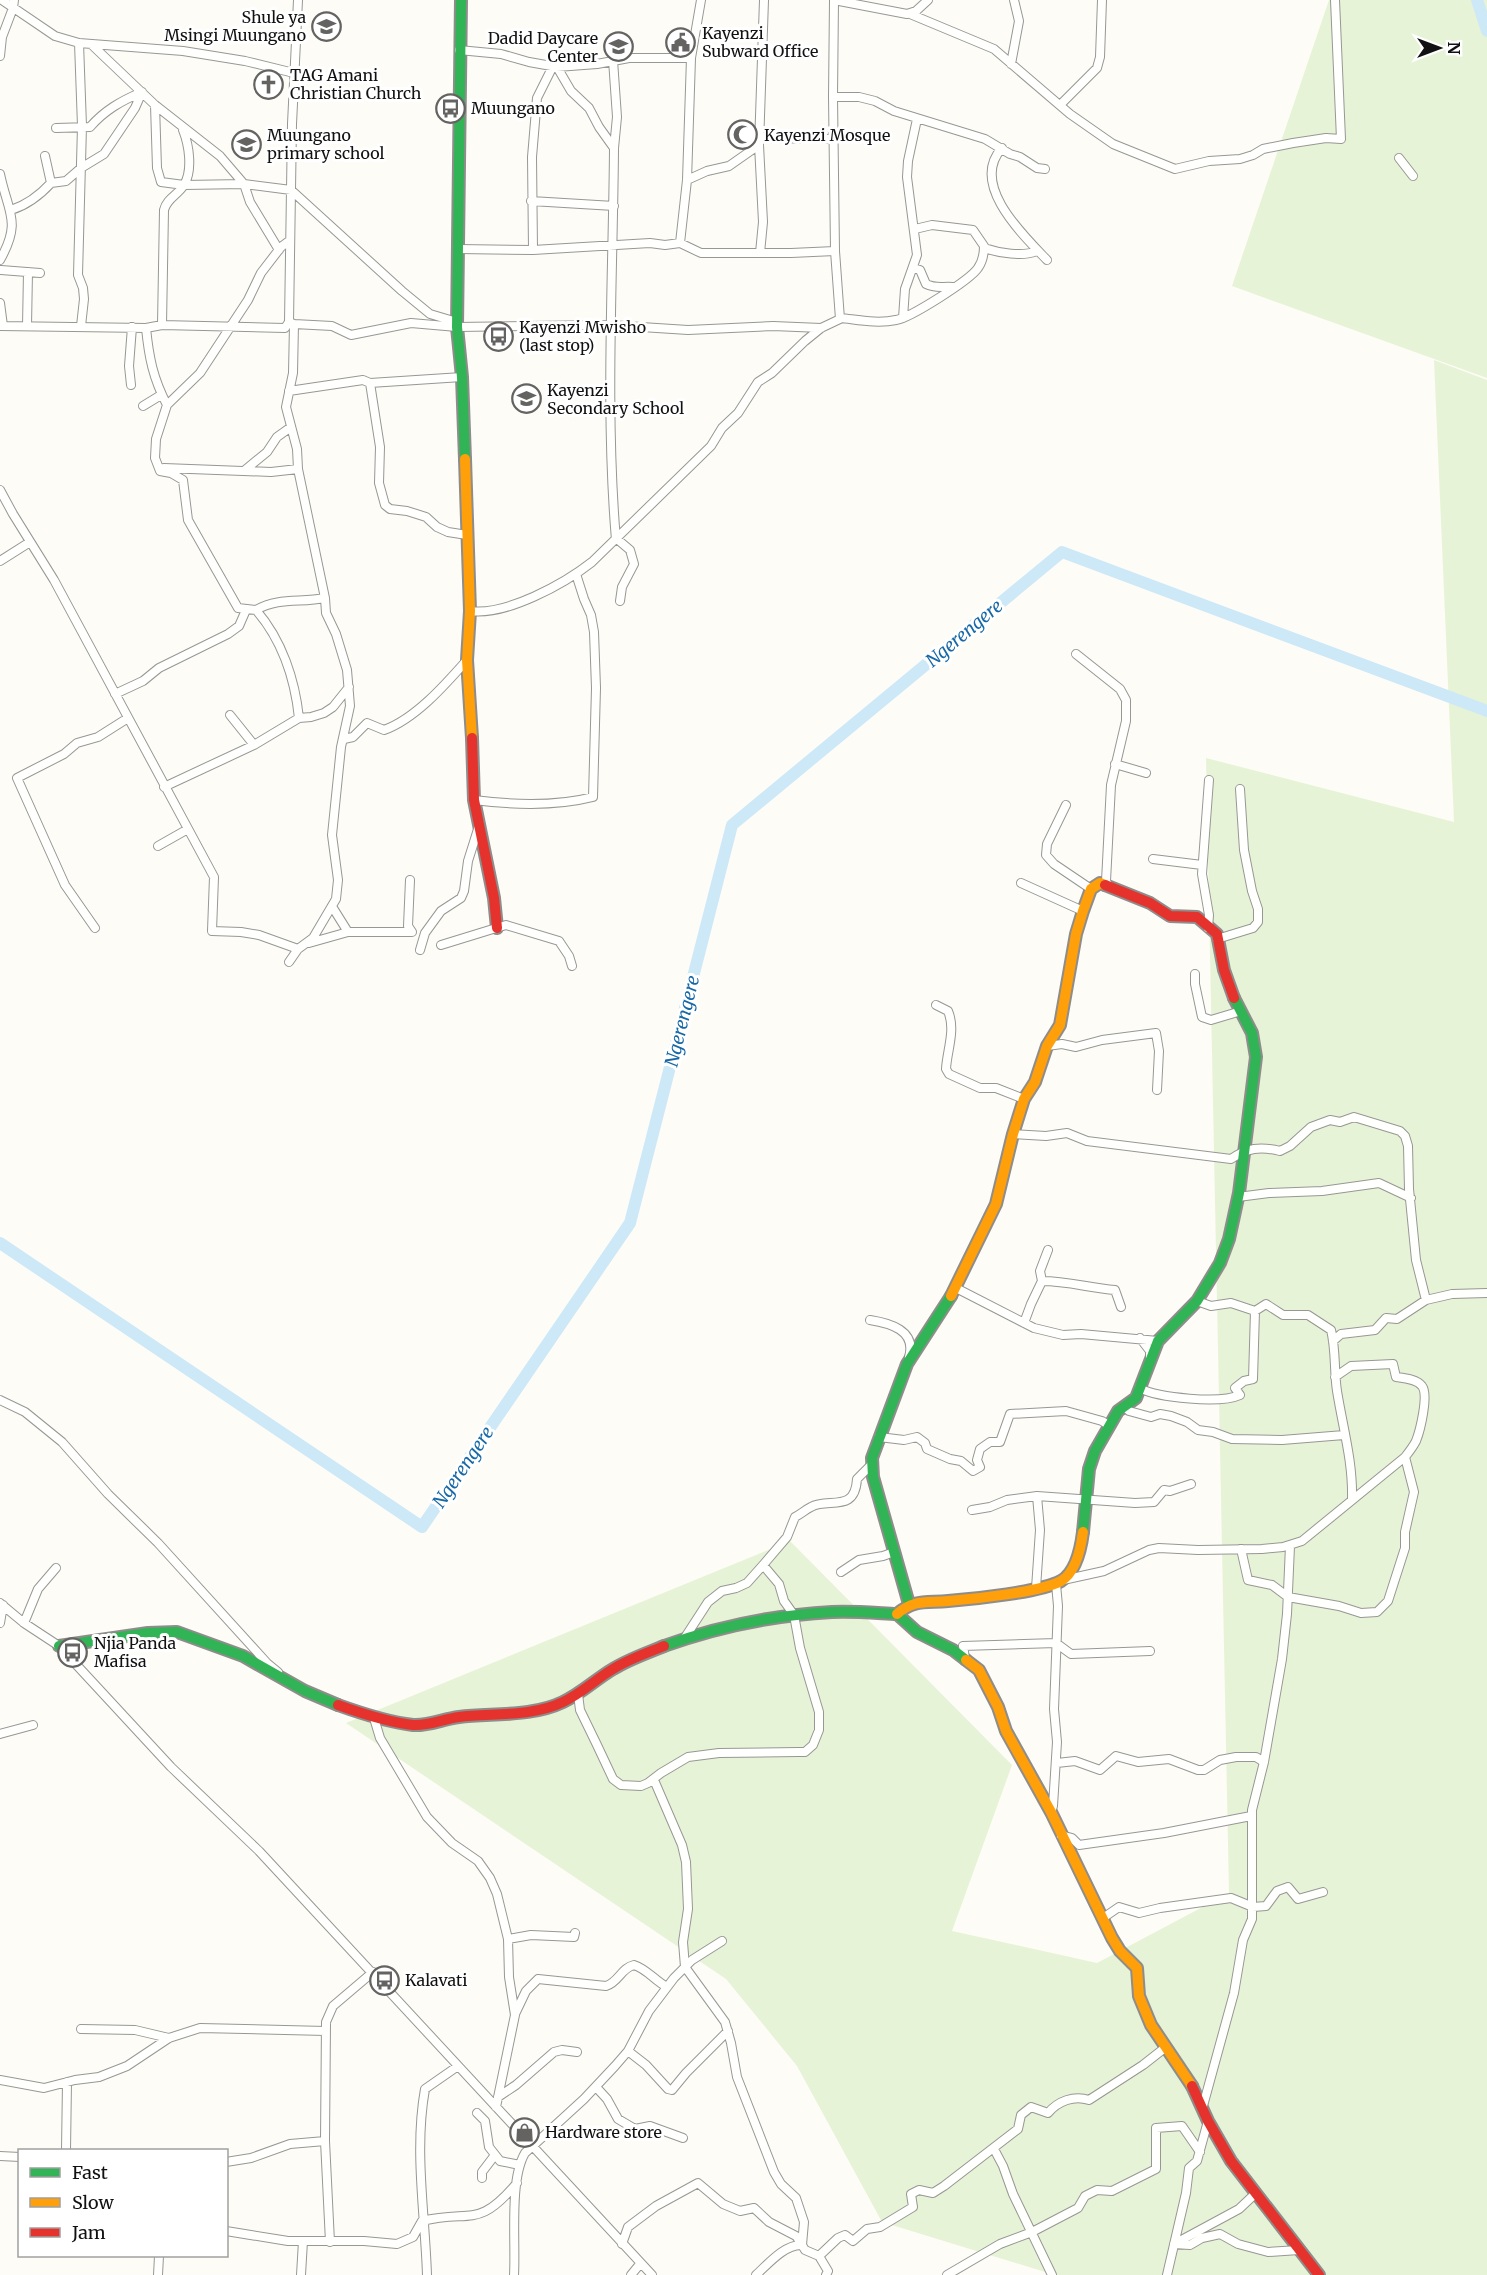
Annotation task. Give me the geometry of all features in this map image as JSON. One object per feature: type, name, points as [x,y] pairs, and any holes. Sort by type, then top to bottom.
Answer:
[{"type":"street","points":[[2,0],[14,4],[55,36],[79,43],[204,54],[294,73]]},
{"type":"street","points":[[298,0],[289,241],[293,373],[286,407],[297,449],[298,469],[327,613],[347,670],[350,706],[341,747],[332,835],[338,880],[336,900],[333,908],[307,944]]},
{"type":"street","points":[[461,0],[457,324],[462,377],[470,611],[467,660],[472,718],[474,800],[494,898],[497,928]]},
{"type":"street","points":[[681,243],[687,180],[691,58],[701,0]]},
{"type":"street","points":[[760,253],[763,222],[760,141],[764,0]]},
{"type":"street","points":[[840,318],[835,251],[834,0],[910,14],[990,47],[1060,105],[1113,144],[1175,169],[1209,161],[1239,159],[1263,149],[1293,142],[1326,138],[1341,139],[1335,0]]},
{"type":"street","points":[[910,14],[928,0]]},
{"type":"street","points":[[1011,64],[1019,21],[1014,0]]},
{"type":"street","points":[[1060,105],[1097,68],[1100,57],[1102,0]]},
{"type":"street","points":[[0,56],[2,37],[14,4]]},
{"type":"street","points":[[79,43],[81,168],[78,274],[84,299],[81,326]]},
{"type":"street","points":[[90,44],[154,105],[220,156],[244,184],[250,202],[279,250]]},
{"type":"street","points":[[459,50],[501,54],[555,66],[597,64],[613,60],[691,58]]},
{"type":"street","points":[[613,60],[617,124],[614,148],[610,325],[613,507],[616,540]]},
{"type":"street","points":[[555,66],[571,91],[589,108],[614,148]]},
{"type":"street","points":[[532,250],[531,201],[537,98],[555,66]]},
{"type":"street","points":[[56,129],[90,127],[101,114],[142,92]]},
{"type":"street","points":[[11,210],[42,193],[51,183],[66,181],[81,168],[104,154],[135,108],[142,92]]},
{"type":"street","points":[[833,97],[859,97],[875,101],[917,119],[985,139],[1037,168],[1045,169]]},
{"type":"street","points":[[154,105],[157,168],[161,182],[184,185],[244,184],[291,190],[430,314],[457,324]]},
{"type":"street","points":[[903,318],[904,294],[917,255],[907,177],[908,160],[917,119]]},
{"type":"street","points":[[162,325],[164,210],[166,203],[184,185],[188,167],[188,150],[183,128]]},
{"type":"street","points":[[687,180],[700,173],[729,166],[760,141],[835,139]]},
{"type":"street","points":[[1002,148],[996,155],[994,165],[992,179],[994,190],[1005,211],[1047,260]]},
{"type":"street","points":[[45,156],[51,183]]},
{"type":"street","points":[[1399,158],[1413,176]]},
{"type":"street","points":[[0,174],[5,197],[11,210],[12,232],[0,260]]},
{"type":"street","points":[[531,201],[614,206]]},
{"type":"street","points":[[0,303],[2,326],[146,327],[162,325],[285,328],[291,323],[327,326],[351,335],[411,323],[610,325],[688,330],[773,326],[821,328],[832,325],[840,318],[887,321],[903,318],[955,288],[978,268],[984,248],[980,236],[974,230],[932,225],[915,229]]},
{"type":"street","points":[[289,241],[261,273],[248,300],[200,373],[167,405],[156,439],[155,458],[160,471],[171,473],[183,480],[188,520],[238,608],[256,610],[268,603],[325,598]]},
{"type":"street","points":[[458,249],[532,250],[613,244],[681,243],[701,253],[835,251]]},
{"type":"street","points":[[984,248],[999,252],[1027,254],[1037,251]]},
{"type":"street","points":[[913,268],[920,270],[926,284],[955,288]]},
{"type":"street","points":[[1,270],[40,273]]},
{"type":"street","points":[[27,326],[28,272]]},
{"type":"street","points":[[130,385],[132,327]]},
{"type":"street","points":[[146,327],[149,361],[167,405]]},
{"type":"street","points":[[470,611],[495,612],[576,574],[616,540],[711,446],[722,428],[738,414],[758,382],[772,373],[821,328]]},
{"type":"street","points":[[289,391],[363,380],[370,383],[462,377]]},
{"type":"street","points":[[370,383],[380,447],[379,483],[386,505],[390,509],[426,517],[437,527],[448,532],[467,535]]},
{"type":"street","points":[[143,406],[162,395]]},
{"type":"street","points":[[244,470],[267,452],[277,437],[291,427]]},
{"type":"street","points":[[159,468],[271,472],[298,469]]},
{"type":"street","points":[[0,490],[54,580],[214,877],[212,931],[259,935],[298,949]]},
{"type":"street","points":[[616,540],[630,550],[634,564],[622,587],[620,601]]},
{"type":"street","points":[[0,561],[30,542]]},
{"type":"street","points":[[474,800],[509,804],[550,804],[593,797],[596,688],[594,632],[591,615],[576,574]]},
{"type":"street","points":[[115,694],[143,681],[159,668],[228,634],[239,626],[246,610]]},
{"type":"street","points":[[256,610],[265,620],[288,665],[297,694],[299,718]]},
{"type":"street","points":[[1076,654],[1114,684],[1125,696],[1126,718],[1115,764],[1110,800],[1106,881],[1108,885]]},
{"type":"street","points":[[344,739],[353,737],[367,723],[384,730],[405,720],[441,689],[467,660]]},
{"type":"street","points":[[164,787],[254,745],[299,718],[324,713],[333,707],[349,687]]},
{"type":"street","points":[[230,715],[254,745]]},
{"type":"street","points":[[95,928],[65,885],[17,778],[64,754],[77,743],[98,738],[128,718]]},
{"type":"street","points":[[1115,764],[1146,773]]},
{"type":"street","points":[[1208,928],[1209,915],[1203,888],[1202,865],[1209,780]]},
{"type":"street","points":[[1217,939],[1253,928],[1258,922],[1258,909],[1244,850],[1240,789]]},
{"type":"street","points":[[1066,805],[1049,838],[1046,853],[1054,864],[1090,889]]},
{"type":"street","points":[[420,950],[426,933],[441,911],[461,898],[468,861],[479,824]]},
{"type":"street","points":[[158,846],[188,829]]},
{"type":"street","points":[[1153,859],[1202,865]]},
{"type":"street","points":[[289,962],[298,949],[307,944],[348,932],[412,932],[408,926],[410,880]]},
{"type":"street","points":[[1021,883],[1083,911]]},
{"type":"street","points":[[907,1364],[956,1288],[996,1204],[1012,1134],[1024,1099],[1035,1082],[1047,1047],[1060,1025],[1076,934],[1090,889],[1100,883],[1108,885],[1150,903],[1170,916],[1197,917],[1217,934],[1218,951],[1233,997],[1252,1033],[1256,1057],[1238,1197],[1229,1239],[1220,1263],[1197,1301],[1158,1341],[1136,1398],[1118,1411],[1095,1451],[1089,1469],[1081,1548],[1075,1563],[1060,1582],[1054,1709],[1057,1763],[1051,1812]]},
{"type":"street","points":[[333,908],[348,932]]},
{"type":"street","points":[[441,945],[506,925],[559,941],[569,956],[572,966]]},
{"type":"street","points":[[1195,974],[1202,1017],[1211,1020],[1241,1011]]},
{"type":"street","points":[[936,1005],[948,1011],[951,1021],[946,1069],[949,1074],[980,1088],[996,1088],[1024,1099]]},
{"type":"street","points":[[1047,1047],[1062,1044],[1076,1047],[1102,1040],[1156,1033],[1159,1051],[1157,1090]]},
{"type":"street","points":[[1012,1134],[1046,1136],[1066,1133],[1087,1141],[1230,1159],[1245,1149],[1268,1148],[1280,1151],[1290,1146],[1311,1127],[1330,1120],[1340,1122],[1354,1117],[1400,1131],[1405,1136],[1408,1146],[1409,1189],[1416,1260],[1426,1300]]},
{"type":"street","points":[[1238,1197],[1322,1191],[1379,1183],[1411,1198]]},
{"type":"street","points":[[1024,1323],[1042,1281],[1040,1271],[1048,1250]]},
{"type":"street","points":[[1042,1281],[1063,1281],[1091,1288],[1115,1290],[1121,1307]]},
{"type":"street","points":[[956,1288],[1034,1328],[1063,1335],[1081,1334],[1158,1341]]},
{"type":"street","points":[[1197,1301],[1211,1306],[1231,1304],[1255,1311],[1266,1304],[1283,1315],[1308,1316],[1341,1334],[1375,1330],[1386,1318],[1397,1319],[1426,1300],[1452,1294],[1487,1293]]},
{"type":"street","points":[[1140,1388],[1149,1393],[1188,1398],[1222,1400],[1239,1395],[1235,1388],[1244,1381],[1254,1378],[1255,1311]]},
{"type":"street","points":[[684,1639],[708,1602],[722,1590],[736,1588],[747,1582],[764,1565],[788,1538],[795,1517],[811,1507],[837,1503],[851,1498],[857,1488],[857,1479],[871,1465],[879,1437],[907,1364],[910,1347],[904,1331],[893,1324],[870,1320]]},
{"type":"street","points":[[1331,1330],[1335,1377],[1344,1435],[1352,1464],[1352,1499]]},
{"type":"street","points":[[1333,1341],[1341,1334]]},
{"type":"street","points":[[1140,1338],[1150,1351],[1150,1363]]},
{"type":"street","points":[[897,1614],[909,1604],[973,1599],[1036,1588],[1104,1571],[1149,1550],[1159,1548],[1241,1550],[1290,1546],[1302,1541],[1405,1456],[1415,1443],[1422,1417],[1425,1395],[1422,1386],[1415,1381],[1396,1377],[1393,1364],[1351,1366],[1335,1377]]},
{"type":"street","points":[[0,1400],[25,1412],[62,1442],[108,1494],[166,1551],[267,1663],[285,1678]]},
{"type":"street","points":[[1124,1407],[1129,1411],[1151,1417],[1160,1414],[1171,1416],[1187,1422],[1198,1430],[1213,1432],[1232,1439],[1282,1440],[1344,1435]]},
{"type":"street","points":[[879,1437],[904,1440],[917,1437],[925,1443],[927,1449],[960,1461],[973,1471],[980,1467],[977,1460],[980,1449],[990,1442],[1000,1442],[1010,1414],[1066,1412],[1102,1420],[1110,1426]]},
{"type":"street","points":[[1241,1550],[1248,1580],[1272,1585],[1288,1597],[1339,1606],[1361,1613],[1377,1612],[1388,1601],[1405,1548],[1404,1532],[1412,1503],[1412,1482],[1405,1456]]},
{"type":"street","points":[[871,1465],[909,1604]]},
{"type":"street","points":[[972,1510],[990,1507],[1007,1500],[1037,1496],[1135,1503],[1154,1502],[1164,1490],[1170,1491],[1191,1484]]},
{"type":"street","points":[[1036,1588],[1040,1530],[1037,1496]]},
{"type":"street","points":[[1203,2106],[1234,1994],[1243,1940],[1250,1927],[1253,1907],[1251,1816],[1264,1762],[1282,1659],[1290,1546]]},
{"type":"street","points":[[841,1572],[859,1560],[894,1552]]},
{"type":"street","points":[[578,1694],[580,1710],[615,1781],[621,1785],[641,1786],[688,1757],[719,1753],[806,1752],[813,1745],[820,1720],[800,1648],[794,1616],[784,1601],[779,1584],[764,1565]]},
{"type":"street","points":[[24,1623],[38,1589],[56,1568]]},
{"type":"street","points":[[1,1604],[24,1623],[59,1646],[171,1767],[260,1851],[651,2275]]},
{"type":"street","points":[[0,1623],[1,1604]]},
{"type":"street","points":[[59,1646],[148,1633],[177,1632],[243,1656],[305,1691],[374,1718],[405,1725],[429,1724],[456,1717],[504,1714],[545,1708],[578,1694],[614,1668],[640,1655],[684,1639],[755,1621],[832,1612],[897,1614],[917,1632],[965,1658],[983,1675],[1006,1731],[1051,1812],[1120,1951],[1137,1968],[1139,1996],[1151,2025],[1192,2085],[1232,2161],[1319,2275]]},
{"type":"street","points":[[965,1658],[963,1646],[1056,1643],[1071,1654],[1150,1651]]},
{"type":"street","points":[[374,1718],[380,1738],[427,1818],[452,1843],[478,1861],[490,1878],[502,1912],[508,1939],[509,1977],[515,2015]]},
{"type":"street","points":[[0,1734],[33,1725]]},
{"type":"street","points":[[1057,1763],[1075,1761],[1100,1770],[1116,1756],[1138,1762],[1169,1760],[1204,1770],[1220,1760],[1236,1757],[1256,1757],[1264,1762]]},
{"type":"street","points":[[654,1780],[682,1845],[686,1862],[688,1909],[683,1942],[686,1966],[695,1983],[720,2014],[728,2031],[737,2077],[774,2172],[781,2184],[799,2204],[804,2222],[802,2244]]},
{"type":"street","points":[[1061,1835],[1080,1845],[1164,1833],[1251,1816]]},
{"type":"street","points":[[1103,1918],[1119,1907],[1139,1913],[1231,1898],[1253,1907],[1266,1906],[1277,1890],[1288,1887],[1298,1899],[1323,1892]]},
{"type":"street","points":[[508,1939],[531,1935],[574,1937],[575,1934]]},
{"type":"street","points":[[514,2275],[517,2183],[520,2165],[532,2146],[565,2118],[628,2051],[649,2011],[667,1987],[686,1966],[722,1941]]},
{"type":"street","points":[[496,2107],[515,2015],[531,1984],[539,1979],[607,1986],[616,1981],[625,1968],[634,1965],[642,1968],[667,1987]]},
{"type":"street","points":[[330,2242],[325,2141],[327,2016],[333,2006],[373,1972]]},
{"type":"street","points":[[0,2080],[44,2088],[112,2073],[127,2066],[169,2038],[191,2030],[207,2028],[326,2031]]},
{"type":"street","points":[[81,2029],[135,2030],[169,2038]]},
{"type":"street","points":[[628,2051],[646,2065],[668,2089],[672,2090],[728,2031]]},
{"type":"street","points":[[819,2256],[838,2238],[845,2235],[855,2240],[867,2229],[880,2227],[913,2207],[911,2194],[920,2190],[933,2193],[1018,2129],[1021,2115],[1031,2107],[1048,2113],[1057,2103],[1082,2098],[1089,2100],[1166,2047]]},
{"type":"street","points":[[498,2097],[516,2085],[554,2052],[562,2050],[577,2052]]},
{"type":"street","points":[[427,2275],[420,2144],[423,2098],[425,2088],[458,2066]]},
{"type":"street","points":[[66,2149],[67,2082]]},
{"type":"street","points":[[596,2087],[607,2099],[618,2118],[626,2124],[635,2128],[650,2126],[683,2138]]},
{"type":"street","points":[[477,2113],[485,2121],[489,2147],[500,2162],[520,2165]]},
{"type":"street","points":[[1159,2275],[1168,2273],[1186,2193],[1189,2168],[1197,2161],[1209,2121]]},
{"type":"street","points":[[947,2275],[1000,2244],[1032,2232],[1078,2208],[1085,2196],[1097,2190],[1112,2191],[1156,2169],[1156,2128],[1182,2126],[1200,2152]]},
{"type":"street","points":[[228,2162],[251,2158],[290,2144],[325,2141]]},
{"type":"street","points":[[994,2149],[1004,2166],[1013,2194],[1052,2275]]},
{"type":"street","points":[[482,2178],[482,2172],[495,2155]]},
{"type":"street","points":[[0,2156],[18,2157]]},
{"type":"street","points":[[228,2231],[262,2238],[303,2241],[402,2244],[413,2237],[420,2222],[481,2214],[503,2199],[517,2183]]},
{"type":"street","points":[[622,2244],[628,2227],[656,2206],[698,2183],[718,2202],[740,2211],[754,2208],[769,2222],[796,2236],[806,2250],[819,2256],[828,2271],[826,2275]]},
{"type":"street","points":[[1174,2244],[1239,2209],[1256,2193]]},
{"type":"street","points":[[1174,2244],[1190,2245],[1202,2238],[1220,2235],[1238,2244],[1268,2252],[1299,2250]]},
{"type":"street","points":[[301,2275],[303,2241]]},
{"type":"street","points":[[756,2275],[773,2260],[802,2244]]},
{"type":"street","points":[[158,2275],[159,2257]]},
{"type":"street","points":[[631,2275],[640,2264]]},
{"type":"green space","points":[[1329,0],[1487,0],[1487,378],[1232,286]]},
{"type":"green space","points":[[1434,360],[1487,380],[1487,2275],[1055,2275],[882,2222],[797,2066],[726,1979],[346,1723],[790,1541],[1012,1765],[952,1931],[1097,1963],[1229,1893],[1206,758],[1454,822]]},
{"type":"waterway","points":[[1477,0],[1487,31]]},
{"type":"waterway","name":"Ngerengere","points":[[0,1243],[422,1527],[630,1223],[732,825],[1062,552],[1487,711]]},
{"type":"traffic: fast","points":[[461,0],[457,327],[462,377],[465,459]]},
{"type":"traffic: fast","points":[[1083,1532],[1089,1469],[1095,1451],[1118,1411],[1136,1398],[1158,1341],[1197,1301],[1220,1263],[1229,1239],[1239,1193],[1256,1057],[1252,1033],[1234,998]]},
{"type":"traffic: fast","points":[[909,1604],[873,1477],[872,1458],[907,1364],[951,1296]]},
{"type":"traffic: fast","points":[[664,1646],[705,1633],[768,1619],[832,1612],[864,1612],[897,1614],[917,1632],[953,1650],[966,1660]]},
{"type":"traffic: fast","points":[[59,1646],[148,1633],[177,1632],[243,1656],[305,1691],[338,1705]]},
{"type":"traffic: slow","points":[[465,459],[470,611],[467,660],[472,738]]},
{"type":"traffic: slow","points":[[951,1296],[996,1204],[1024,1099],[1035,1082],[1047,1046],[1060,1025],[1076,934],[1091,889],[1100,883],[1105,885]]},
{"type":"traffic: slow","points":[[897,1614],[909,1606],[921,1603],[1007,1594],[1061,1581],[1074,1566],[1083,1532]]},
{"type":"traffic: slow","points":[[966,1660],[979,1670],[998,1707],[1006,1731],[1051,1812],[1112,1938],[1120,1951],[1137,1968],[1139,1996],[1151,2025],[1192,2086]]},
{"type":"traffic: jam","points":[[472,738],[474,800],[494,898],[497,928]]},
{"type":"traffic: jam","points":[[1105,885],[1150,903],[1170,916],[1197,917],[1217,934],[1224,970],[1234,998]]},
{"type":"traffic: jam","points":[[338,1705],[375,1717],[413,1725],[459,1717],[538,1710],[563,1702],[619,1665],[664,1646]]},
{"type":"traffic: jam","points":[[1192,2086],[1208,2121],[1231,2161],[1319,2275]]},
{"type":"place","name":"Shule ya Msingi Muungano","points":[[327,26]]},
{"type":"place","name":"Kayenzi Subward Office","points":[[681,42]]},
{"type":"place","name":"Dadid Daycare Center","points":[[619,47]]},
{"type":"place","name":"TAG Amani Christian Church","points":[[269,84]]},
{"type":"place","name":"Muungano","points":[[450,108]]},
{"type":"place","name":"Kayenzi Mosque","points":[[743,135]]},
{"type":"place","name":"Muungano primary school","points":[[246,144]]},
{"type":"place","name":"Kayenzi Mwisho (last stop)","points":[[498,336]]},
{"type":"place","name":"Kayenzi Secondary School","points":[[526,399]]},
{"type":"place","name":"Njia Panda Mafisa","points":[[73,1652]]},
{"type":"place","name":"Kalavati","points":[[384,1980]]},
{"type":"place","name":"Hardware store","points":[[524,2132]]}]
